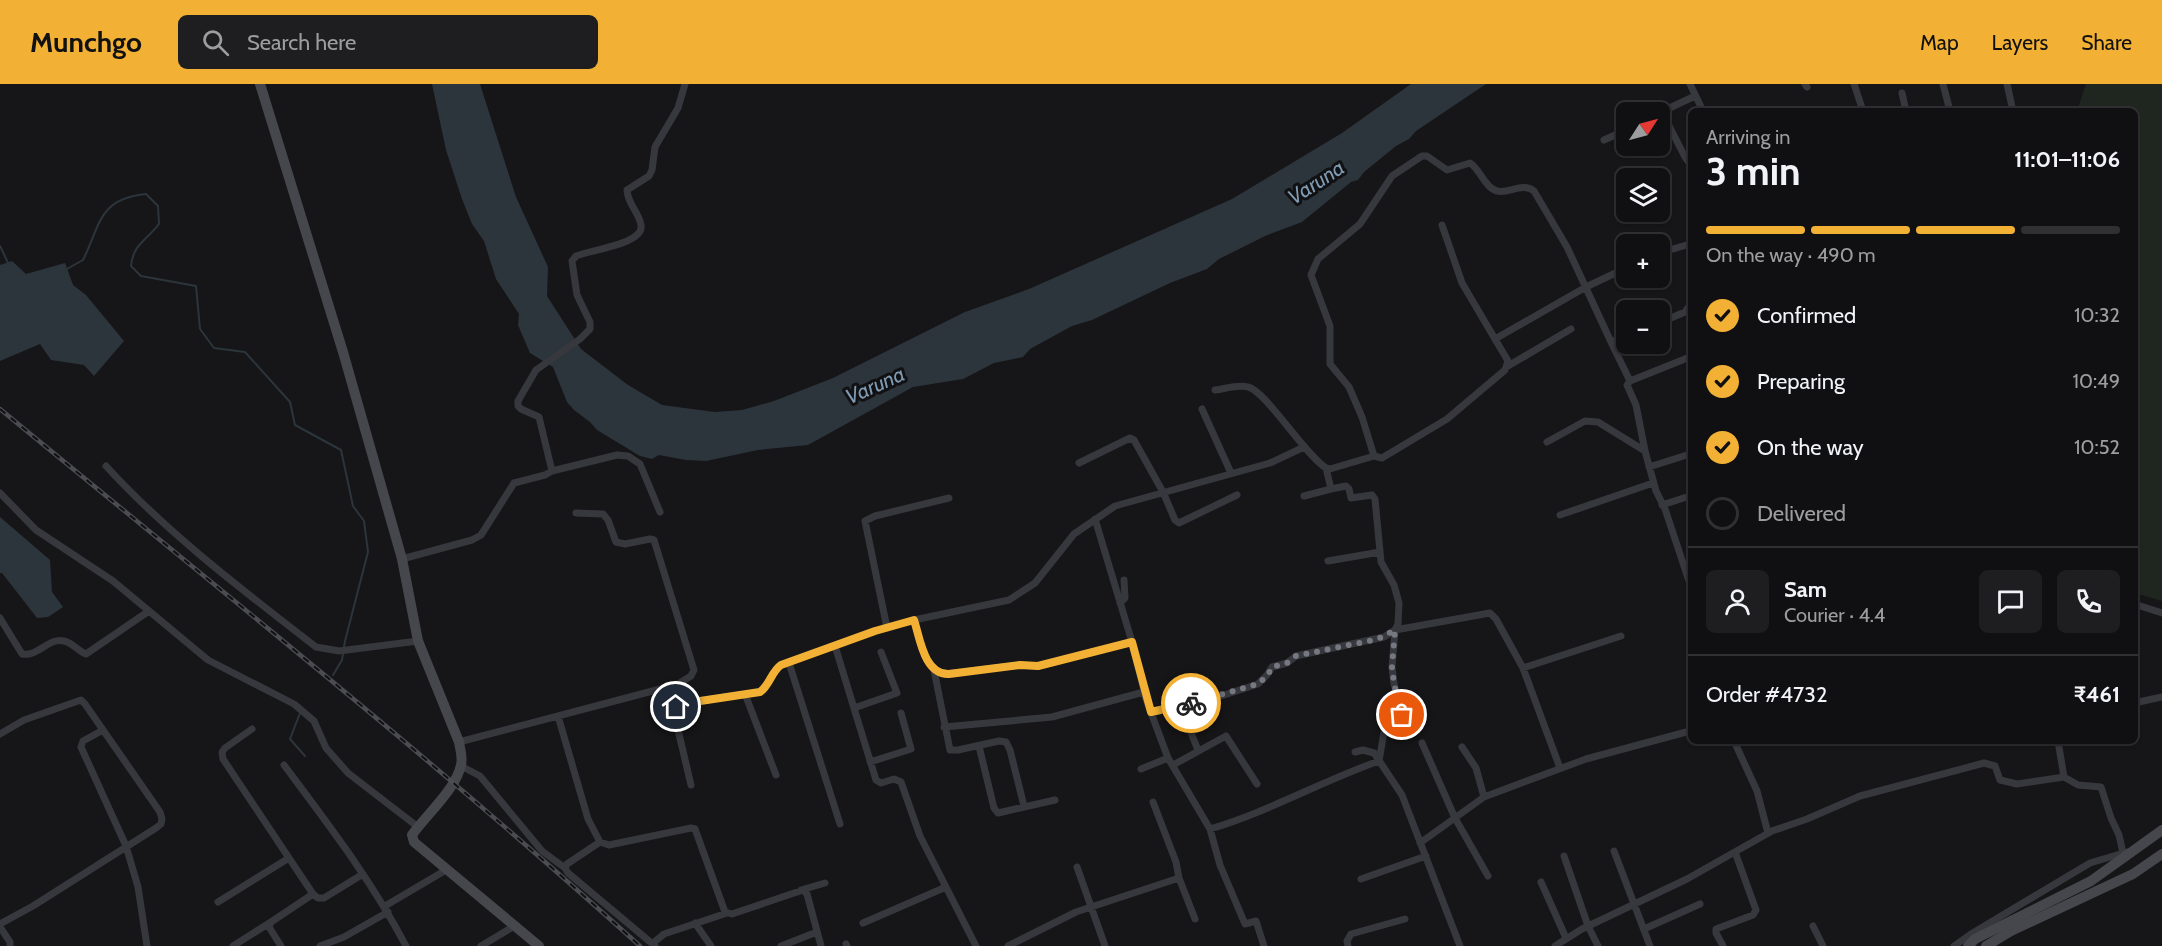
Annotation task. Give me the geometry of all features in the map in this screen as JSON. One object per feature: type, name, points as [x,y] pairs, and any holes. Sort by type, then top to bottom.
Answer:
[{"type":"street","points":[[260,84],[343,352],[402,559],[418,641],[459,742],[462,756],[461,766],[453,783],[412,835],[414,842],[539,946]]},
{"type":"street","points":[[552,471],[539,417],[521,409],[518,401],[533,374],[590,329],[590,322],[578,295],[572,261],[576,256],[623,243],[641,232],[641,225],[627,196],[627,190],[650,177],[655,147],[678,108],[686,84]]},
{"type":"street","points":[[1690,84],[1701,108]]},
{"type":"street","points":[[1854,84],[1862,108]]},
{"type":"street","points":[[1943,84],[1949,108]]},
{"type":"street","points":[[2007,84],[2012,108]]},
{"type":"street","points":[[1902,93],[1905,108]]},
{"type":"street","points":[[1670,108],[1695,96]]},
{"type":"street","points":[[1670,131],[1688,161]]},
{"type":"street","points":[[1604,140],[1616,135]]},
{"type":"street","points":[[1374,456],[1362,417],[1349,387],[1330,364],[1330,326],[1311,275],[1318,259],[1360,224],[1392,176],[1417,157],[1427,156],[1447,170],[1470,163],[1475,166],[1492,189],[1497,191],[1531,188],[1567,247],[1630,381]]},
{"type":"street","points":[[1442,225],[1462,283],[1508,361],[1508,366]]},
{"type":"street","points":[[1670,250],[1688,245]]},
{"type":"street","points":[[1495,339],[1586,287],[1616,273]]},
{"type":"street","points":[[1670,318],[1685,312],[1688,307]]},
{"type":"street","points":[[1326,468],[1330,469],[1374,456],[1382,458],[1447,419],[1508,366],[1571,329]]},
{"type":"street","points":[[1611,342],[1616,340]]},
{"type":"street","points":[[1688,358],[1630,381],[1627,385],[1636,405],[1653,483],[1688,578]]},
{"type":"street","points":[[1215,390],[1251,387],[1278,414],[1304,447],[1326,468],[1331,489]]},
{"type":"street","points":[[1202,409],[1232,473]]},
{"type":"street","points":[[1547,442],[1586,421],[1593,421],[1645,451]]},
{"type":"street","points":[[1079,463],[1130,438],[1134,440],[1163,492],[1175,520],[1179,523],[1237,495]]},
{"type":"street","points":[[678,702],[687,703],[760,692],[766,688],[776,669],[835,646],[914,620],[1009,600],[1035,583],[1074,534],[1114,506],[1270,463],[1304,447]]},
{"type":"street","points":[[402,559],[472,540],[481,535],[514,483],[617,455],[628,456],[640,464],[660,512]]},
{"type":"street","points":[[1649,467],[1688,455]]},
{"type":"street","points":[[106,466],[148,508],[316,647],[339,651],[418,641]]},
{"type":"street","points":[[1560,514],[1653,483]]},
{"type":"street","points":[[1304,496],[1346,486],[1353,499],[1374,497],[1382,566],[1394,585],[1399,603],[1400,616],[1395,630],[1392,667],[1402,712],[1400,719],[1384,732],[1379,761]]},
{"type":"street","points":[[0,493],[36,530],[113,581],[208,660],[294,704],[314,721],[326,747],[348,773],[418,826]]},
{"type":"street","points":[[1662,505],[1688,497]]},
{"type":"street","points":[[887,628],[865,521],[874,516],[949,498]]},
{"type":"street","points":[[459,742],[664,688],[670,689],[691,676],[694,670],[654,540],[621,544],[616,542],[608,520],[603,514],[576,513]]},
{"type":"street","points":[[1095,519],[1151,712],[1171,761],[1210,829],[1220,865],[1245,924],[1256,921],[1264,946]]},
{"type":"street","points":[[1328,561],[1380,552]]},
{"type":"street","points":[[1120,603],[1125,598],[1124,580]]},
{"type":"street","points":[[2138,605],[2162,613]]},
{"type":"street","points":[[0,618],[22,654],[32,654],[56,641],[63,640],[86,654],[148,610]]},
{"type":"street","points":[[1151,712],[1258,684],[1268,675],[1272,667],[1287,663],[1296,656],[1378,639],[1395,630],[1490,614],[1496,619],[1523,668],[1560,768]]},
{"type":"street","points":[[914,620],[927,660],[934,670],[944,727],[951,751],[999,741],[1006,742],[1024,806]]},
{"type":"street","points":[[1523,668],[1621,636]]},
{"type":"street","points":[[934,670],[949,674],[1020,665],[1038,666],[1132,642]]},
{"type":"street","points":[[835,646],[878,783],[894,779],[901,782],[916,826],[976,946]]},
{"type":"street","points":[[854,708],[897,693],[881,652]]},
{"type":"street","points":[[789,663],[840,824]]},
{"type":"street","points":[[670,689],[678,702]]},
{"type":"street","points":[[944,727],[1052,717],[1140,693],[1145,696]]},
{"type":"street","points":[[745,694],[776,776]]},
{"type":"street","points":[[2138,702],[2162,697]]},
{"type":"street","points":[[0,734],[24,720],[81,700],[160,812],[162,819],[161,824],[156,828],[0,926],[10,946]]},
{"type":"street","points":[[678,702],[674,712],[691,785]]},
{"type":"street","points":[[1180,706],[1198,750]]},
{"type":"street","points":[[870,762],[911,749],[901,713]]},
{"type":"street","points":[[558,716],[588,819],[600,842]]},
{"type":"street","points":[[252,729],[225,748],[222,752],[223,759],[313,894],[318,898],[324,898],[363,874]]},
{"type":"street","points":[[104,730],[83,741],[81,747],[126,846],[138,887],[147,946]]},
{"type":"street","points":[[1420,843],[1484,797],[1586,759],[1688,733]]},
{"type":"street","points":[[1141,769],[1171,761],[1226,736],[1257,784]]},
{"type":"street","points":[[1422,743],[1455,818],[1488,876]]},
{"type":"street","points":[[1735,744],[1744,767],[1757,790],[1768,833]]},
{"type":"street","points":[[2058,744],[2064,777]]},
{"type":"street","points":[[979,746],[996,811],[1000,813],[1055,800]]},
{"type":"street","points":[[1462,747],[1476,768],[1484,797]]},
{"type":"street","points":[[1355,752],[1369,751],[1379,761],[1402,795],[1460,946]]},
{"type":"street","points":[[1210,829],[1230,823],[1332,778],[1379,761]]},
{"type":"street","points":[[1555,946],[1588,926],[1687,879],[1768,833],[1860,796],[1984,762],[1995,766],[2000,780],[2016,784],[2064,777],[2078,785],[2102,787],[2123,853]]},
{"type":"street","points":[[284,765],[341,841],[387,909],[406,946]]},
{"type":"street","points":[[461,766],[480,776],[542,851],[654,945],[664,934],[825,883]]},
{"type":"street","points":[[1153,802],[1195,919]]},
{"type":"street","points":[[565,868],[567,864],[600,842],[609,844],[695,829],[723,909],[727,913]]},
{"type":"street","points":[[1954,946],[2090,863],[2144,846],[2162,831]]},
{"type":"street","points":[[1968,946],[1975,939],[2098,877],[2162,831]]},
{"type":"street","points":[[1614,851],[1650,946]]},
{"type":"street","points":[[1723,946],[1716,929],[1753,915],[1756,910],[1735,852]]},
{"type":"street","points":[[1986,946],[2011,931],[2133,874],[2162,854]]},
{"type":"street","points":[[1361,879],[1426,856]]},
{"type":"street","points":[[1564,856],[1588,926],[1599,946]]},
{"type":"street","points":[[218,902],[289,858]]},
{"type":"street","points":[[1077,867],[1105,946]]},
{"type":"street","points":[[320,946],[340,943],[446,870]]},
{"type":"street","points":[[1008,946],[1067,916],[1179,878]]},
{"type":"street","points":[[1541,882],[1566,938]]},
{"type":"street","points":[[863,923],[946,887]]},
{"type":"street","points":[[801,890],[807,894],[821,946]]},
{"type":"street","points":[[233,946],[313,894]]},
{"type":"street","points":[[1644,929],[1700,904]]},
{"type":"street","points":[[1348,946],[1347,941],[1351,934],[1405,919]]},
{"type":"street","points":[[271,922],[270,927],[281,946]]},
{"type":"street","points":[[695,923],[711,946]]},
{"type":"street","points":[[481,946],[516,925]]},
{"type":"street","points":[[1813,926],[1823,946]]},
{"type":"street","points":[[781,946],[817,932]]},
{"type":"shaded area","points":[[2086,84],[2162,84],[2162,601],[2138,594],[2138,108],[2078,108]]},
{"type":"water","name":"Varuna","points":[[432,84],[480,84],[516,197],[548,267],[547,296],[581,349],[628,385],[662,405],[715,412],[742,410],[774,401],[833,378],[965,312],[1029,289],[1232,199],[1342,133],[1411,84],[1486,84],[1396,146],[1364,172],[1358,180],[1351,182],[1302,222],[1265,236],[1219,259],[1207,269],[1170,283],[1092,320],[1072,326],[1030,349],[1023,357],[994,363],[963,379],[913,387],[808,445],[758,450],[706,461],[659,455],[652,459],[640,456],[597,430],[567,402],[553,367],[530,353],[518,325],[519,314],[496,279],[484,241],[472,224],[462,199],[446,150]]},
{"type":"water","points":[[12,261],[26,274],[65,263],[73,285],[86,295],[124,341],[94,376],[84,365],[51,360],[40,344],[0,361],[0,265]]},
{"type":"water","points":[[0,517],[50,560],[52,592],[63,607],[48,617],[37,618],[0,573]]},
{"type":"waterway","points":[[65,270],[83,260],[103,215],[110,208],[118,201],[146,194],[158,206],[159,224],[138,247],[131,266],[141,276],[196,286],[200,329],[214,348],[245,352],[290,402],[295,425],[341,450],[353,506],[364,521],[368,552],[342,660],[333,675]]},
{"type":"waterway","points":[[0,246],[9,265]]},
{"type":"waterway","points":[[300,713],[290,739],[305,756]]},
{"type":"railway","points":[[0,409],[483,808],[640,946]]},
{"type":"way so far","points":[[1191,703],[1258,684],[1268,675],[1272,667],[1287,663],[1293,657],[1358,641],[1378,639],[1395,630],[1392,667],[1402,715]]},
{"type":"route","points":[[676,707],[678,702],[683,704],[760,692],[766,688],[776,669],[781,665],[875,631],[914,620],[927,660],[931,667],[944,674],[1020,665],[1038,666],[1132,642],[1151,712],[1191,703]]}]
